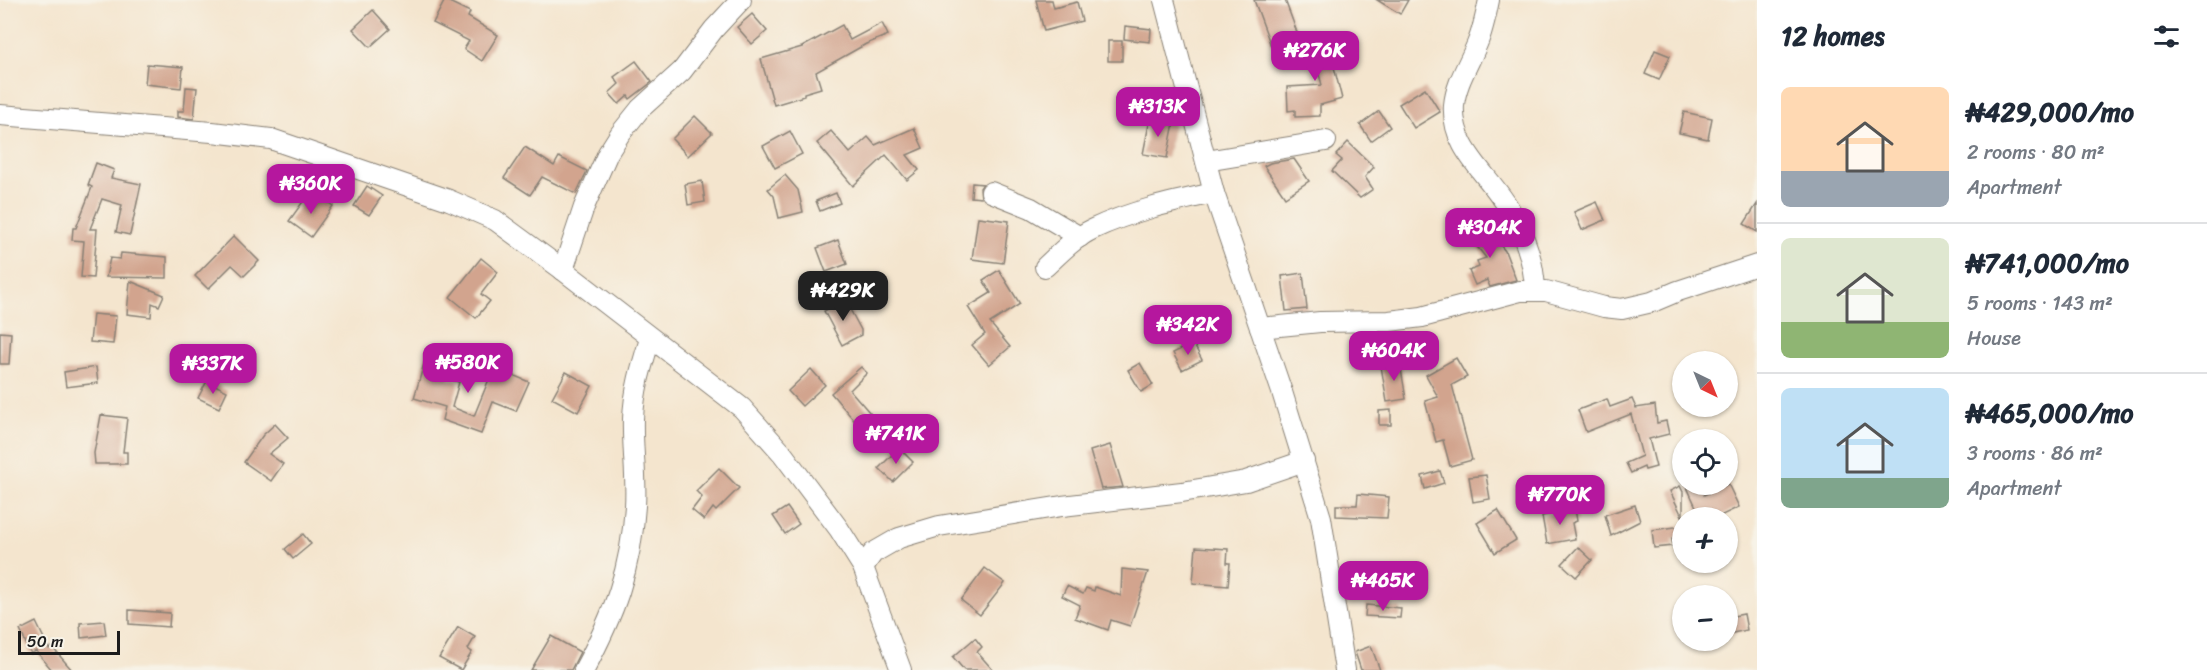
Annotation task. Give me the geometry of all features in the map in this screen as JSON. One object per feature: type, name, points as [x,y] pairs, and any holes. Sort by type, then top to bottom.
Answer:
[{"type":"street","points":[[563,270],[584,207],[608,153],[620,134],[640,109],[682,71],[714,29],[741,0]]},
{"type":"street","points":[[1489,0],[1476,46],[1457,90],[1454,105],[1458,136],[1473,163],[1492,184],[1511,212],[1526,244],[1534,272],[1535,290]]},
{"type":"street","points":[[1166,2],[1214,193],[1321,518],[1345,670]]},
{"type":"street","points":[[0,115],[271,139],[430,193],[495,220],[742,408],[783,453],[812,491],[863,567],[901,670]]},
{"type":"street","points":[[1206,161],[1326,141]]},
{"type":"street","points":[[991,192],[1031,208],[1080,237]]},
{"type":"street","points":[[1045,267],[1066,246],[1091,230],[1122,217],[1214,193]]},
{"type":"street","points":[[1260,328],[1320,322],[1389,321],[1422,317],[1496,296],[1535,290],[1604,307],[1622,309],[1652,302],[1757,265]]},
{"type":"street","points":[[584,670],[617,603],[628,559],[635,502],[633,419],[636,383],[650,339]]},
{"type":"street","points":[[863,567],[873,553],[899,538],[939,526],[1062,506],[1246,481],[1304,461]]},
{"type":"building","points":[[445,0],[470,12],[468,17],[498,35],[482,61],[464,49],[469,41],[433,23]]},
{"type":"building","points":[[1036,0],[1052,0],[1054,8],[1077,2],[1082,21],[1044,31]]},
{"type":"building","points":[[1254,0],[1285,0],[1298,35],[1271,46]]},
{"type":"building","points":[[1377,0],[1408,0],[1400,14]]},
{"type":"building","points":[[373,10],[390,29],[370,47],[353,29]]},
{"type":"building","points":[[752,14],[767,31],[752,44],[737,27]]},
{"type":"building","points":[[882,23],[888,35],[866,44],[816,72],[821,88],[774,105],[761,59],[802,47],[842,25],[850,40]]},
{"type":"building","points":[[1125,26],[1151,29],[1150,42],[1124,39]]},
{"type":"building","points":[[1327,39],[1342,99],[1320,105],[1320,116],[1295,117],[1295,110],[1288,111],[1287,87],[1322,85],[1314,56],[1298,60],[1295,47]]},
{"type":"building","points":[[1108,41],[1122,41],[1122,61],[1108,61]]},
{"type":"building","points":[[1655,50],[1670,56],[1659,80],[1645,74]]},
{"type":"building","points":[[636,61],[652,82],[630,99],[628,96],[619,104],[609,93],[619,84],[614,77]]},
{"type":"building","points":[[147,64],[183,67],[181,88],[145,84]]},
{"type":"building","points":[[186,87],[197,88],[194,119],[178,117],[178,111],[184,111]]},
{"type":"building","points":[[1425,88],[1440,112],[1414,128],[1399,104]]},
{"type":"building","points":[[1379,111],[1390,127],[1371,141],[1360,125]]},
{"type":"building","points":[[1684,112],[1712,118],[1708,139],[1679,133]]},
{"type":"building","points":[[695,116],[712,133],[688,156],[672,139]]},
{"type":"building","points":[[1150,119],[1174,123],[1167,158],[1143,154]]},
{"type":"building","points":[[914,128],[923,148],[907,155],[919,170],[907,180],[886,155],[853,186],[817,143],[831,131],[850,153],[868,137],[875,145]]},
{"type":"building","points":[[790,131],[802,154],[775,168],[763,146]]},
{"type":"building","points":[[1348,142],[1374,167],[1365,177],[1373,189],[1360,198],[1332,171],[1342,160],[1336,155]]},
{"type":"building","points":[[525,147],[554,166],[559,157],[587,171],[576,194],[542,177],[530,195],[504,178]]},
{"type":"building","points":[[1294,159],[1309,181],[1285,197],[1264,166]]},
{"type":"building","points":[[96,163],[114,170],[111,178],[141,184],[130,235],[116,232],[122,205],[102,199],[90,229],[97,229],[93,278],[81,277],[84,241],[72,240],[73,228],[76,228],[92,187],[88,185]]},
{"type":"building","points":[[785,175],[798,190],[803,212],[779,218],[774,196],[768,189]]},
{"type":"building","points":[[702,181],[705,202],[688,205],[685,184]]},
{"type":"building","points":[[972,183],[983,184],[980,188],[981,198],[971,197]]},
{"type":"building","points":[[367,186],[382,196],[369,215],[354,206]]},
{"type":"building","points":[[836,193],[840,203],[820,211],[816,201]]},
{"type":"building","points":[[307,196],[315,202],[319,196],[333,206],[311,237],[289,221]]},
{"type":"building","points":[[1597,202],[1605,220],[1582,230],[1574,212]]},
{"type":"building","points":[[1757,204],[1757,232],[1744,224]]},
{"type":"building","points":[[978,217],[1009,221],[1003,263],[972,259]]},
{"type":"building","points":[[1481,222],[1505,251],[1516,280],[1490,287],[1487,280],[1475,285],[1469,271],[1479,267],[1477,261],[1486,258],[1467,234]]},
{"type":"building","points":[[234,236],[259,261],[244,276],[232,265],[208,289],[195,276]]},
{"type":"building","points":[[838,240],[847,264],[826,272],[817,248]]},
{"type":"building","points":[[121,253],[167,257],[167,278],[106,277],[110,258],[120,259]]},
{"type":"building","points":[[481,258],[498,272],[481,294],[490,301],[476,318],[450,297]]},
{"type":"building","points":[[999,270],[1020,304],[990,323],[1010,347],[989,365],[972,345],[985,334],[968,307],[991,293],[983,280]]},
{"type":"building","points":[[1303,273],[1307,309],[1286,311],[1282,276]]},
{"type":"building","points":[[130,281],[164,295],[159,306],[152,303],[151,317],[127,314]]},
{"type":"building","points":[[845,300],[861,330],[861,335],[842,345],[824,311]]},
{"type":"building","points":[[93,314],[116,316],[113,344],[90,342]]},
{"type":"building","points":[[0,332],[11,333],[9,364],[0,364]]},
{"type":"building","points":[[1193,343],[1202,360],[1182,370],[1173,353]]},
{"type":"building","points":[[426,357],[452,365],[448,379],[459,382],[452,407],[474,416],[494,367],[529,382],[516,411],[493,402],[481,434],[442,420],[445,407],[414,398]]},
{"type":"building","points":[[1456,358],[1467,377],[1452,385],[1472,460],[1450,466],[1443,440],[1436,442],[1425,401],[1438,397],[1426,375]]},
{"type":"building","points":[[1140,363],[1153,385],[1141,392],[1128,370]]},
{"type":"building","points":[[1400,363],[1406,399],[1387,402],[1381,366]]},
{"type":"building","points":[[96,367],[98,383],[66,387],[64,372]]},
{"type":"building","points":[[861,367],[867,373],[850,390],[870,413],[858,425],[831,393]]},
{"type":"building","points":[[811,369],[825,385],[802,406],[788,391]]},
{"type":"building","points":[[566,372],[592,386],[578,412],[552,398]]},
{"type":"building","points":[[207,381],[227,391],[219,408],[198,398]]},
{"type":"building","points":[[1607,399],[1610,407],[1632,399],[1636,408],[1655,405],[1657,423],[1666,421],[1669,434],[1649,439],[1656,467],[1645,470],[1644,467],[1631,473],[1626,463],[1642,456],[1631,414],[1586,432],[1578,410]]},
{"type":"building","points":[[1391,410],[1391,425],[1379,425],[1379,411]]},
{"type":"building","points":[[101,415],[127,418],[123,452],[127,452],[127,464],[95,464],[94,453]]},
{"type":"building","points":[[275,424],[288,438],[269,454],[283,464],[271,481],[244,462],[263,435]]},
{"type":"building","points":[[1110,445],[1123,487],[1101,489],[1090,451]]},
{"type":"building","points":[[899,448],[913,462],[893,482],[879,468]]},
{"type":"building","points":[[719,468],[739,488],[716,511],[713,508],[704,520],[692,510],[702,497],[696,491]]},
{"type":"building","points":[[1440,471],[1444,483],[1425,489],[1422,476]]},
{"type":"building","points":[[1486,475],[1490,499],[1473,502],[1469,477]]},
{"type":"building","points":[[1672,490],[1672,495],[1683,495],[1683,507],[1678,507],[1670,491]]},
{"type":"building","points":[[1358,494],[1389,497],[1387,518],[1336,516],[1336,505],[1357,505]]},
{"type":"building","points":[[1691,495],[1733,495],[1739,507],[1738,507],[1696,507]]},
{"type":"building","points":[[1635,505],[1640,521],[1611,536],[1605,515]]},
{"type":"building","points":[[787,507],[799,524],[785,534],[773,516]]},
{"type":"building","points":[[1575,509],[1577,521],[1572,523],[1575,539],[1547,544],[1542,516]]},
{"type":"building","points":[[1498,510],[1516,540],[1495,553],[1477,523]]},
{"type":"building","points":[[1672,527],[1672,546],[1654,548],[1652,530]]},
{"type":"building","points":[[303,534],[311,544],[293,559],[285,549]]},
{"type":"building","points":[[1196,547],[1228,549],[1227,563],[1230,563],[1228,586],[1193,583]]},
{"type":"building","points":[[1578,547],[1592,560],[1576,577],[1562,564]]},
{"type":"building","points":[[985,568],[1005,583],[980,615],[961,600]]},
{"type":"building","points":[[1122,569],[1148,572],[1130,626],[1111,620],[1108,630],[1075,618],[1080,605],[1062,596],[1067,586],[1083,594],[1086,588],[1094,591],[1095,587],[1121,596]]},
{"type":"building","points":[[1366,605],[1401,608],[1400,618],[1365,616]]},
{"type":"building","points":[[129,610],[170,613],[169,627],[129,624]]},
{"type":"building","points":[[1744,614],[1747,630],[1738,632],[1738,615]]},
{"type":"building","points":[[104,621],[106,635],[81,638],[80,623]]},
{"type":"building","points":[[36,622],[49,649],[52,647],[72,670],[52,670],[36,651],[31,654],[20,630]]},
{"type":"building","points":[[458,627],[475,637],[468,649],[472,652],[461,670],[439,658]]},
{"type":"building","points":[[551,636],[580,652],[571,670],[531,670]]},
{"type":"building","points":[[975,638],[982,647],[977,652],[993,670],[964,670],[953,657]]},
{"type":"building","points":[[1371,646],[1380,670],[1361,670],[1355,652]]}]
